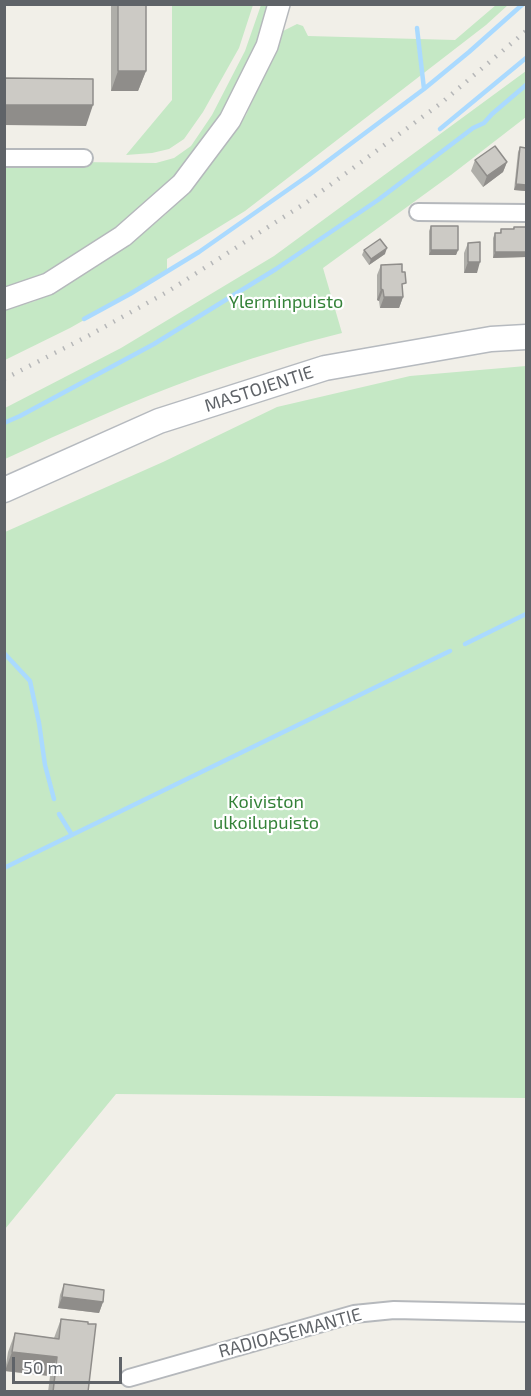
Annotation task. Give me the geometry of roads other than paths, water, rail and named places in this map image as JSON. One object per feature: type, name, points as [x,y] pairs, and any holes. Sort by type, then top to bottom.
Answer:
[{"type":"main road","name":"MASTOJENTIE","points":[[4,490],[159,421],[325,368],[491,339],[526,336]]},
{"type":"street","points":[[4,299],[48,284],[123,236],[182,184],[230,120],[267,46],[279,4]]},
{"type":"street","points":[[4,158],[84,158]]},
{"type":"street","points":[[418,212],[526,213]]},
{"type":"street","name":"RADIOASEMANTIE","points":[[129,1378],[354,1314],[394,1310],[526,1313]]},
{"type":"waterway","points":[[84,319],[199,252],[309,175],[424,89],[523,4]]},
{"type":"waterway","points":[[417,28],[424,89]]},
{"type":"waterway","points":[[440,129],[526,58]]},
{"type":"waterway","points":[[4,423],[154,344],[276,269],[378,200],[473,128],[484,123],[526,85]]},
{"type":"waterway","points":[[465,644],[526,614]]},
{"type":"waterway","points":[[4,868],[450,651]]},
{"type":"waterway","points":[[4,653],[30,681],[45,765],[54,799]]},
{"type":"waterway","points":[[59,814],[72,835]]},
{"type":"railway","points":[[4,379],[167,292],[307,202],[440,104],[526,31]]},
{"type":"park label","name":"Ylerminpuisto","points":[[286,302]]},
{"type":"park label","name":"Koiviston ulkoilupuisto","points":[[266,812]]}]
